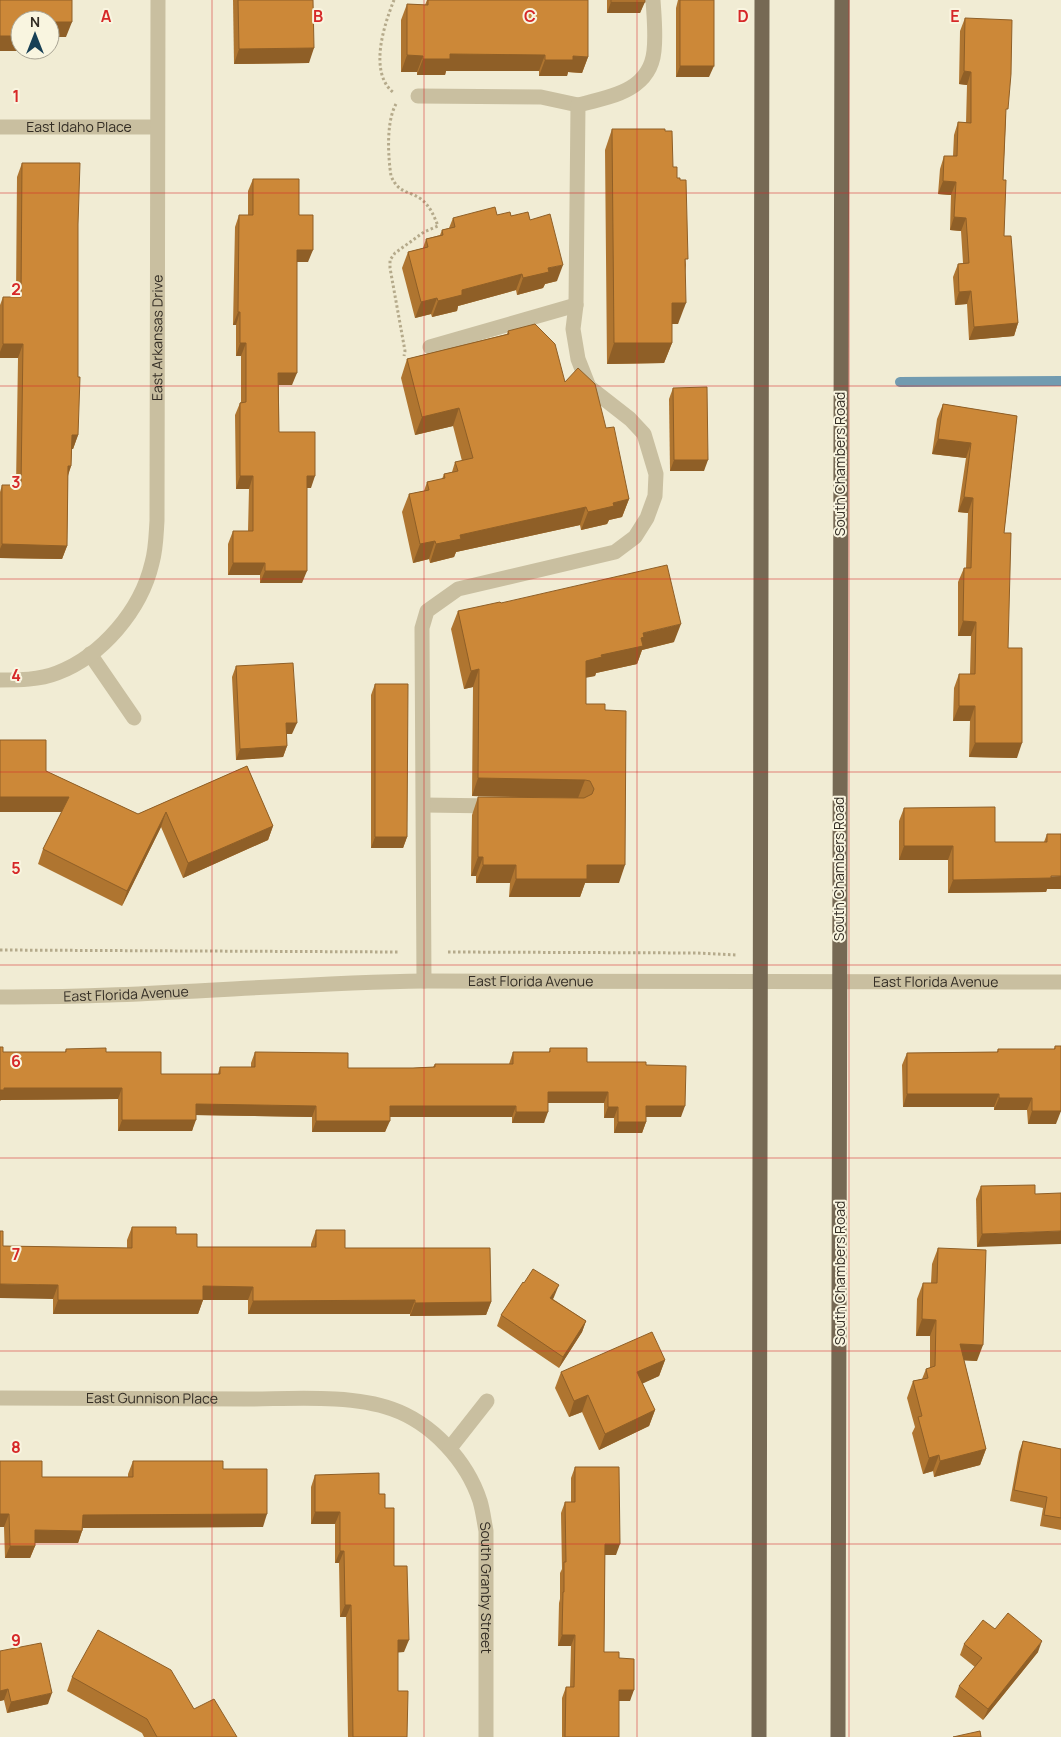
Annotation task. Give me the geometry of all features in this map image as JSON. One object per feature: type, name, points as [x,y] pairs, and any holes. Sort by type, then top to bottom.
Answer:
[{"type":"main road","points":[[758,1737],[762,0]]},
{"type":"main road","name":"South Chambers Road","points":[[838,1737],[842,0]]},
{"type":"street","name":"East Arkansas Drive","points":[[0,680],[28,679],[50,675],[74,665],[90,654],[109,638],[126,618],[146,582],[154,552],[156,521],[158,0]]},
{"type":"street","points":[[418,96],[541,97],[578,105],[615,96],[636,86],[648,73],[654,52],[653,0]]},
{"type":"street","points":[[424,981],[422,628],[427,611],[458,589],[615,552],[635,537],[647,518],[654,496],[656,474],[644,434],[630,419],[589,387],[578,359],[573,329],[576,305],[578,105]]},
{"type":"street","name":"East Idaho Place","points":[[0,127],[157,127]]},
{"type":"street","points":[[430,347],[576,305]]},
{"type":"street","points":[[90,654],[134,718]]},
{"type":"street","points":[[424,806],[511,806]]},
{"type":"street","name":"East Florida Avenue","points":[[0,997],[70,998],[364,982],[424,981],[1061,982]]},
{"type":"street","name":"East Gunnison Place","points":[[0,1398],[305,1399]]},
{"type":"street","name":"South Granby Street","points":[[305,1399],[364,1401],[393,1409],[420,1423],[450,1448],[467,1472],[480,1501],[486,1531],[486,1737]]},
{"type":"street","points":[[450,1448],[487,1401]]},
{"type":"path","points":[[394,0],[383,32],[380,57],[386,86],[398,98],[392,113],[390,126],[391,176],[394,183],[401,190],[421,198],[434,216],[438,226],[424,232],[399,250],[390,260],[405,351],[404,356]]},
{"type":"path","points":[[0,950],[357,952]]},
{"type":"path","points":[[471,952],[698,953]]},
{"type":"building","points":[[0,0],[72,0],[72,22],[60,22],[60,10],[10,10],[10,36],[0,36]]},
{"type":"building","points":[[238,0],[313,0],[314,48],[239,49]]},
{"type":"building","points":[[428,0],[588,0],[588,57],[573,56],[573,60],[545,60],[545,55],[450,54],[450,59],[423,59],[423,56],[407,55],[407,4],[428,5]]},
{"type":"building","points":[[611,0],[645,0],[645,2],[611,2]]},
{"type":"building","points":[[680,0],[714,0],[714,66],[680,66]]},
{"type":"building","points":[[965,18],[1012,20],[1011,74],[1008,109],[1006,109],[1003,180],[1006,180],[1004,236],[1011,236],[1018,323],[974,327],[971,291],[959,292],[958,264],[969,263],[966,218],[954,217],[956,182],[943,181],[944,156],[957,156],[958,122],[971,123],[971,72],[964,71]]},
{"type":"building","points":[[612,129],[665,129],[665,131],[672,131],[673,167],[677,167],[677,178],[686,180],[688,259],[685,259],[686,303],[672,303],[672,343],[614,343]]},
{"type":"building","points":[[22,163],[80,163],[78,377],[80,377],[78,435],[72,435],[71,466],[68,466],[67,546],[2,544],[2,485],[21,485],[23,344],[3,344],[3,297],[21,297]]},
{"type":"building","points":[[253,179],[299,179],[299,215],[313,215],[313,250],[297,250],[297,373],[278,373],[279,432],[315,432],[315,476],[307,476],[307,571],[265,571],[265,563],[233,563],[233,531],[253,531],[253,476],[240,476],[240,403],[246,402],[246,343],[240,343],[240,312],[238,312],[239,215],[253,215]]},
{"type":"building","points":[[495,207],[497,215],[510,212],[511,216],[528,212],[530,220],[550,214],[563,265],[548,268],[549,272],[523,278],[522,274],[462,290],[462,295],[438,301],[437,298],[421,302],[408,252],[428,247],[426,239],[443,235],[442,230],[455,227],[453,218]]},
{"type":"building","points":[[535,324],[555,344],[565,382],[578,368],[595,384],[606,428],[614,427],[629,499],[613,503],[614,506],[588,512],[586,507],[460,535],[461,539],[436,544],[435,541],[420,544],[409,494],[429,490],[427,482],[445,478],[444,474],[458,471],[455,462],[473,458],[459,408],[422,417],[407,359],[509,334],[508,331]]},
{"type":"building","points":[[707,387],[708,460],[674,460],[673,388]]},
{"type":"building","points":[[943,404],[1017,416],[1004,533],[1011,533],[1008,648],[1022,648],[1022,743],[975,743],[975,706],[959,706],[959,674],[975,674],[976,622],[963,621],[964,568],[971,568],[973,498],[964,497],[971,443],[938,439]]},
{"type":"building","points":[[667,565],[681,624],[643,633],[644,637],[641,638],[643,646],[601,655],[602,657],[586,661],[586,704],[605,704],[605,710],[626,711],[625,865],[587,865],[587,879],[516,879],[516,865],[483,865],[483,857],[478,857],[478,797],[584,798],[592,794],[594,789],[590,781],[585,780],[478,778],[479,669],[471,671],[458,611]]},
{"type":"building","points":[[293,663],[297,723],[286,723],[287,746],[240,749],[236,666]]},
{"type":"building","points":[[375,684],[408,684],[407,837],[375,837]]},
{"type":"building","points":[[0,740],[46,740],[46,771],[138,814],[247,766],[273,826],[188,863],[166,812],[127,891],[43,849],[69,797],[0,797]]},
{"type":"building","points":[[995,807],[995,842],[1047,842],[1047,834],[1061,834],[1061,876],[1051,876],[1051,878],[953,880],[953,846],[904,846],[904,808]]},
{"type":"building","points":[[1055,1046],[1061,1046],[1061,1111],[1032,1111],[1032,1098],[999,1098],[999,1094],[907,1094],[907,1053],[998,1052],[998,1049],[1055,1049]]},
{"type":"building","points":[[0,1047],[3,1047],[3,1052],[66,1052],[66,1049],[106,1048],[106,1052],[161,1052],[161,1074],[220,1074],[220,1067],[255,1067],[255,1052],[348,1053],[348,1068],[413,1068],[435,1067],[435,1064],[513,1064],[513,1052],[550,1052],[550,1048],[587,1048],[587,1062],[646,1062],[646,1065],[686,1066],[685,1106],[646,1106],[646,1122],[618,1122],[618,1107],[608,1107],[608,1092],[548,1092],[548,1112],[516,1112],[516,1106],[390,1106],[390,1121],[316,1121],[316,1106],[196,1104],[196,1120],[122,1120],[122,1088],[4,1088],[4,1090],[0,1090]]},
{"type":"building","points":[[1035,1185],[1035,1194],[1061,1193],[1061,1231],[982,1234],[981,1186]]},
{"type":"building","points":[[132,1227],[176,1227],[176,1234],[197,1234],[197,1247],[316,1247],[316,1230],[345,1230],[345,1248],[490,1248],[491,1302],[415,1303],[415,1300],[253,1301],[253,1287],[203,1286],[203,1300],[58,1300],[58,1285],[0,1284],[0,1231],[3,1231],[3,1246],[132,1248]]},
{"type":"building","points":[[938,1248],[986,1250],[983,1345],[960,1344],[986,1449],[940,1461],[939,1455],[929,1458],[918,1417],[922,1416],[913,1381],[928,1378],[926,1369],[935,1366],[936,1320],[922,1319],[923,1283],[937,1283]]},
{"type":"building","points":[[533,1269],[559,1285],[550,1298],[586,1321],[563,1357],[501,1315]]},
{"type":"building","points":[[652,1332],[665,1360],[637,1372],[655,1410],[605,1434],[588,1395],[574,1401],[561,1372]]},
{"type":"building","points":[[1023,1441],[1061,1449],[1061,1518],[1044,1515],[1047,1497],[1014,1490]]},
{"type":"building","points":[[0,1461],[42,1461],[42,1477],[133,1477],[133,1461],[223,1461],[223,1469],[267,1469],[267,1514],[83,1515],[82,1531],[35,1530],[35,1546],[10,1546],[9,1514],[0,1514]]},
{"type":"building","points":[[575,1467],[619,1467],[620,1544],[605,1544],[604,1652],[619,1652],[619,1658],[634,1659],[634,1690],[619,1690],[619,1737],[565,1737],[566,1687],[574,1687],[575,1635],[562,1635],[564,1562],[566,1562],[565,1502],[575,1502]]},
{"type":"building","points":[[379,1473],[379,1494],[385,1494],[385,1508],[394,1508],[394,1566],[407,1566],[409,1640],[398,1640],[398,1691],[408,1691],[407,1737],[353,1737],[351,1605],[345,1605],[344,1551],[340,1551],[340,1512],[315,1512],[315,1475]]},
{"type":"building","points":[[1008,1613],[1042,1641],[988,1709],[959,1686],[982,1658],[964,1644],[983,1620],[995,1629]]},
{"type":"building","points":[[98,1630],[171,1670],[194,1709],[214,1699],[237,1737],[157,1737],[147,1719],[72,1677]]},
{"type":"building","points":[[41,1643],[52,1693],[11,1702],[8,1689],[0,1691],[0,1651]]},
{"type":"building","points":[[980,1731],[981,1737],[953,1737]]},
{"type":"waterway","points":[[900,382],[1061,381]]}]
